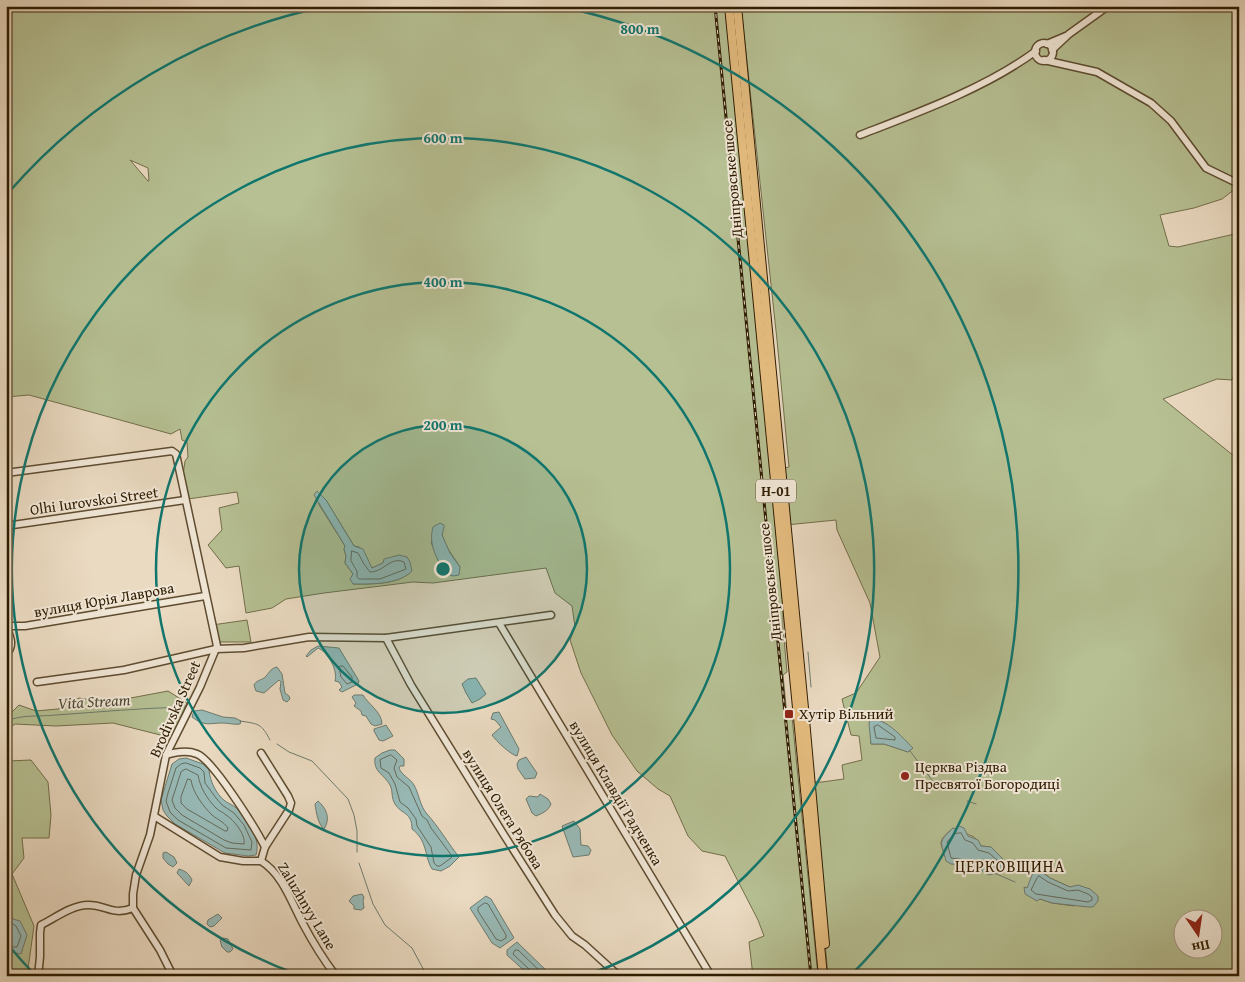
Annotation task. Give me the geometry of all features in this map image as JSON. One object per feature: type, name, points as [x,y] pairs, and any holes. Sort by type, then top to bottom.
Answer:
[{"type":"main road","name":"Дніпровське шосе","points":[[729,6],[823,976]]},
{"type":"main road","name":"Дніпровське шосе","points":[[737,6],[828,976]]},
{"type":"street","points":[[1017,64],[1050,58],[1053,51],[1069,34],[1108,6]]},
{"type":"street","points":[[860,135],[922,111],[1017,64],[1036,51],[1041,44],[1047,44],[1069,34]]},
{"type":"street","points":[[1047,44],[1053,51],[1055,60],[1062,64]]},
{"type":"street","points":[[1036,51],[1042,59],[1097,72],[1150,103],[1171,121],[1206,168],[1239,184]]},
{"type":"street","name":"Brodivska Street","points":[[6,474],[175,452],[216,649],[200,687],[166,755],[150,836],[136,875],[132,894],[133,908]]},
{"type":"street","name":"Olhi Iurovskoi Street","points":[[6,526],[185,500]]},
{"type":"street","name":"вулиця Юрія Лаврова","points":[[6,654],[10,650],[12,643],[6,626],[25,626],[205,596]]},
{"type":"street","points":[[37,682],[124,670],[216,649],[244,648],[309,637],[386,638],[551,615]]},
{"type":"street","name":"вулиця Клавдії Радченка","points":[[499,622],[712,976]]},
{"type":"street","name":"вулиця Олега Рябова","points":[[386,638],[411,685],[509,844],[555,914],[572,936],[620,976]]},
{"type":"street","points":[[166,755],[186,752],[197,754],[206,759],[232,794],[266,847]]},
{"type":"street","name":"Zaluzhnyy Lane","points":[[261,753],[291,803],[289,810],[266,847],[261,861],[271,867],[287,891],[314,942],[336,976]]},
{"type":"street","points":[[154,816],[220,856],[243,861],[261,861]]},
{"type":"street","points":[[38,976],[41,925],[74,908],[86,905],[101,906],[114,912],[133,908],[160,950],[173,976]]},
{"type":"green space","points":[[6,6],[729,6],[783,569],[783,627],[787,672],[783,675],[787,716],[792,717],[818,976],[753,976],[749,942],[764,936],[758,920],[725,856],[702,851],[688,836],[670,796],[658,789],[637,771],[612,735],[581,673],[570,640],[575,627],[572,606],[555,593],[546,568],[433,583],[413,582],[324,593],[286,599],[272,608],[246,613],[239,566],[226,568],[208,545],[222,530],[219,508],[239,503],[237,492],[188,499],[183,475],[185,461],[188,457],[187,442],[182,440],[180,429],[171,434],[29,395],[6,397]],"holes":[[[130,160],[148,168],[149,181],[148,181]],[[326,500],[354,546],[359,547],[372,568],[383,563],[412,571],[406,576],[392,581],[376,584],[353,584],[353,574],[345,563],[345,546],[318,503]],[[442,531],[446,545],[460,567],[445,571],[438,560],[431,542]]]},
{"type":"green space","points":[[741,6],[1239,6],[1239,186],[1222,199],[1194,208],[1160,215],[1169,246],[1178,247],[1239,233],[1239,359],[1232,380],[1217,379],[1163,399],[1239,460],[1239,976],[828,976],[811,782],[844,779],[842,765],[862,760],[859,736],[851,735],[842,699],[856,693],[880,657],[870,603],[837,530],[836,520],[786,525],[781,469],[789,467]],"holes":[[[870,718],[885,723],[913,748],[908,752],[884,744],[871,744]],[[953,828],[974,837],[981,846],[991,847],[1002,858],[1001,872],[970,865],[944,856],[941,842]],[[1044,873],[1050,878],[1070,887],[1074,906],[1040,899],[1024,888],[1027,888]]]},
{"type":"green space","points":[[247,620],[251,642],[216,642],[212,625]]},
{"type":"green space","points":[[168,691],[187,703],[172,738],[113,723],[56,726],[15,724],[6,731],[6,718],[19,705],[36,711],[58,709],[79,698],[96,701],[120,700]]},
{"type":"green space","points":[[6,759],[8,761],[31,760],[48,782],[51,815],[49,838],[22,838],[24,858],[12,874],[34,926],[27,976],[6,976]]},
{"type":"water","points":[[317,491],[326,500],[354,546],[363,549],[372,568],[383,563],[384,559],[399,555],[407,557],[412,571],[406,576],[392,581],[376,584],[353,584],[350,579],[353,574],[345,563],[345,546],[314,495]]},
{"type":"water","points":[[440,523],[444,525],[442,535],[450,553],[460,567],[459,575],[447,574],[434,552],[432,540],[433,527]]},
{"type":"water","points":[[318,646],[339,648],[359,681],[358,684],[342,692],[339,690],[342,687],[339,682],[335,681],[334,667],[325,653],[318,648],[306,656]]},
{"type":"water","points":[[277,667],[282,674],[285,693],[290,699],[287,702],[283,700],[280,689],[281,682],[279,680],[264,693],[256,691],[254,685],[272,669]]},
{"type":"water","points":[[476,678],[486,694],[472,703],[462,684],[468,679]]},
{"type":"water","points":[[354,695],[363,695],[380,716],[382,724],[375,726],[371,724],[366,716],[362,715],[361,711],[354,706],[356,703],[352,697]]},
{"type":"water","points":[[202,710],[241,721],[240,724],[210,724],[192,717],[194,711]]},
{"type":"water","points":[[499,712],[519,749],[517,756],[511,753],[492,735],[501,727],[495,720],[491,719],[493,713]]},
{"type":"water","points":[[870,718],[877,719],[888,725],[913,748],[908,752],[884,744],[871,744]]},
{"type":"water","points":[[386,725],[393,736],[383,741],[379,740],[374,729]]},
{"type":"water","points":[[390,750],[395,750],[404,759],[404,766],[400,766],[400,771],[414,785],[425,811],[459,857],[450,866],[441,871],[432,869],[421,838],[412,829],[410,819],[395,804],[388,781],[377,770],[375,758]]},
{"type":"water","points":[[526,757],[537,773],[535,778],[525,779],[518,769],[517,764],[519,760]]},
{"type":"water","points":[[186,758],[203,764],[209,770],[212,783],[219,795],[236,808],[246,819],[257,843],[256,855],[248,856],[225,853],[175,824],[167,816],[163,810],[161,800],[172,764],[179,759]]},
{"type":"water","points":[[540,794],[548,799],[551,804],[547,810],[536,816],[532,813],[526,799],[529,796],[538,797]]},
{"type":"water","points":[[318,801],[327,814],[324,829],[320,824],[317,814],[315,804]]},
{"type":"water","points":[[574,821],[580,829],[581,845],[588,846],[591,850],[589,855],[573,857],[562,826]]},
{"type":"water","points":[[959,826],[964,828],[968,836],[978,840],[981,846],[991,847],[1002,858],[1005,867],[1001,872],[989,875],[982,871],[981,867],[951,864],[946,861],[942,840],[953,828],[956,829]]},
{"type":"water","points":[[166,852],[174,857],[177,863],[173,867],[163,858],[163,853]]},
{"type":"water","points":[[179,869],[191,878],[189,886],[177,873]]},
{"type":"water","points":[[1034,870],[1039,870],[1050,878],[1070,887],[1078,885],[1090,889],[1098,896],[1098,901],[1093,907],[1088,907],[1052,903],[1040,899],[1037,901],[1025,894],[1024,887],[1027,888]]},
{"type":"water","points":[[362,894],[364,897],[364,908],[361,910],[354,909],[354,906],[349,901],[353,896]]},
{"type":"water","points":[[486,896],[491,899],[514,938],[500,948],[492,943],[470,908]]},
{"type":"water","points":[[6,902],[13,919],[20,921],[27,935],[21,954],[6,951]]},
{"type":"water","points":[[218,914],[222,918],[214,926],[210,927],[207,924],[208,920]]},
{"type":"water","points":[[223,938],[228,939],[233,949],[230,952],[227,952],[222,947],[220,940]]},
{"type":"water","points":[[517,942],[552,976],[530,976],[507,955],[507,950]]},
{"type":"waterway","points":[[808,652],[811,687]]},
{"type":"waterway","name":"Vita Stream","points":[[6,721],[25,717],[185,707]]},
{"type":"waterway","name":"Vita Stream","points":[[240,721],[259,725],[270,740]]},
{"type":"waterway","name":"Vita Stream","points":[[277,744],[289,752],[312,761],[348,799],[357,831],[357,852]]},
{"type":"waterway","points":[[910,751],[932,780]]},
{"type":"waterway","points":[[967,801],[976,804]]},
{"type":"waterway","name":"Vita Stream","points":[[359,863],[373,904],[385,925],[412,948],[427,976]]},
{"type":"waterway","points":[[994,873],[1015,882]]},
{"type":"railway","points":[[715,6],[811,976]]},
{"type":"place","name":"Хутір Вільний","points":[[789,714]]},
{"type":"place","name":"Церква Різдва Пресвятої Богородиці","points":[[905,776]]},
{"type":"district","name":"ЦЕРКОВЩИНА","points":[[1010,866]]}]
